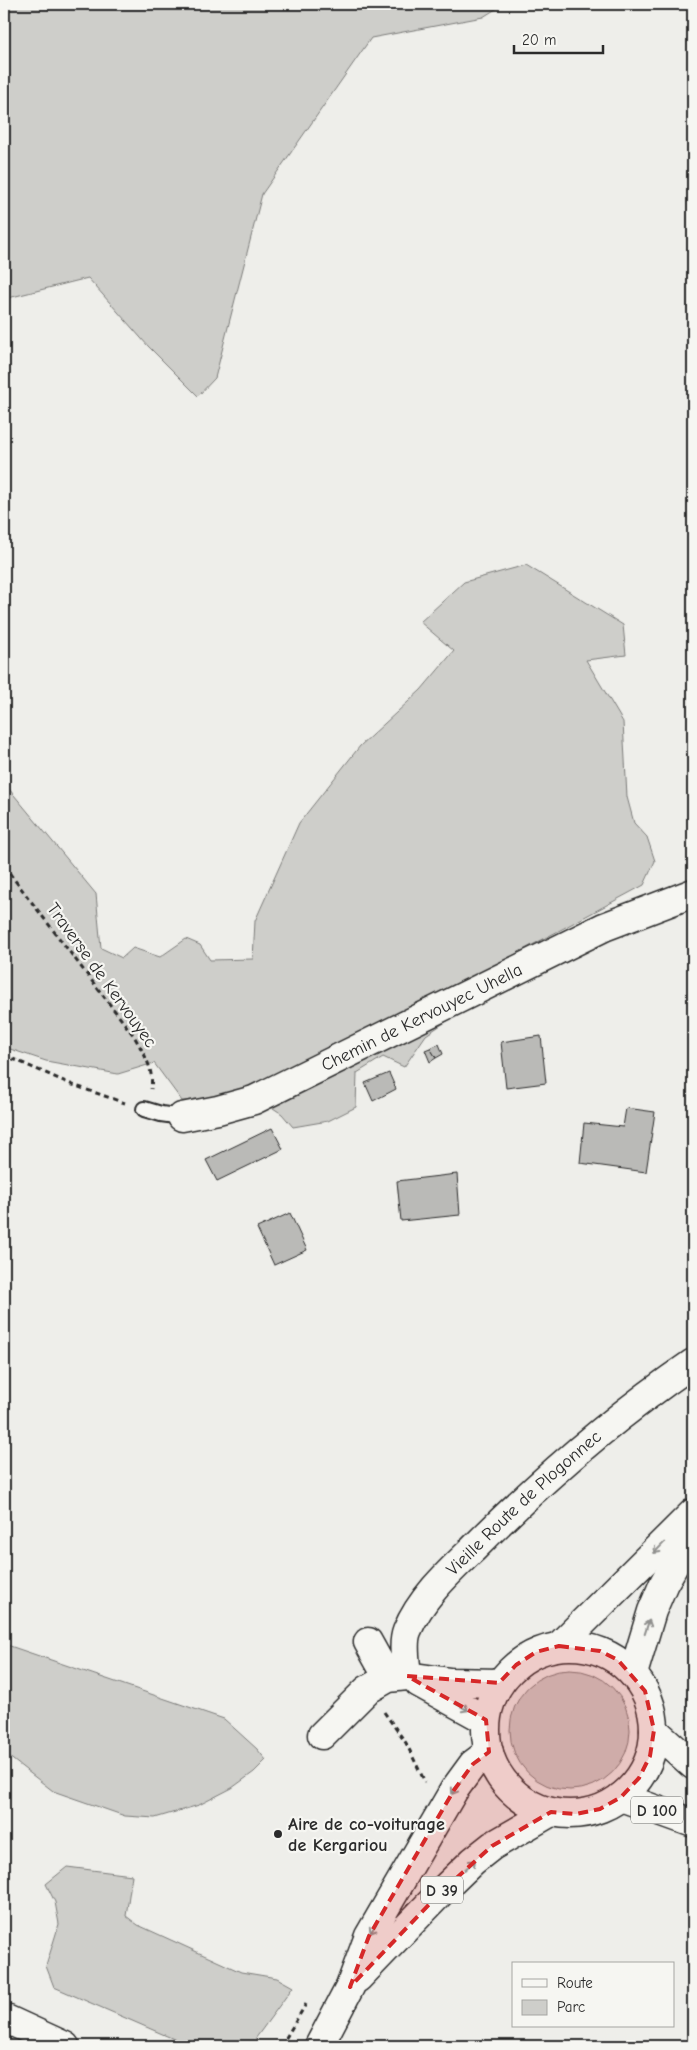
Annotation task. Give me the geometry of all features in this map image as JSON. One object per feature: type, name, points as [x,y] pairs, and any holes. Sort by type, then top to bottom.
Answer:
[{"type":"main road","name":"Chemin de Kervouyec Uhella","points":[[182,1117],[254,1100],[604,927],[693,893]]},
{"type":"main road","name":"Vieille Route de Plogonnec","points":[[387,1681],[405,1650],[406,1633],[414,1617],[434,1590],[504,1517],[587,1445],[693,1364]]},
{"type":"main road","points":[[560,1646],[693,1513]]},
{"type":"main road","points":[[633,1674],[652,1611],[668,1576],[693,1532]]},
{"type":"main road","points":[[368,1642],[387,1681],[486,1720]]},
{"type":"main road","points":[[560,1646],[580,1646],[600,1650],[618,1660],[633,1674],[645,1690],[652,1710],[654,1730],[647,1763],[639,1778],[621,1797],[600,1809],[576,1814],[551,1812],[531,1804],[513,1792],[499,1775],[489,1752],[486,1720],[491,1701],[499,1683],[516,1665],[536,1652],[560,1646]]},
{"type":"main road","points":[[322,1735],[387,1681],[499,1683]]},
{"type":"main road","points":[[654,1730],[693,1765]]},
{"type":"main road","name":"D 39","points":[[322,2039],[350,1987],[369,1936],[454,1790],[473,1764],[489,1752]]},
{"type":"main road","name":"D 100","points":[[621,1797],[693,1823]]},
{"type":"main road","name":"D 39","points":[[350,1987],[473,1861],[492,1846],[551,1812]]},
{"type":"main road","points":[[4,2018],[65,2046]]},
{"type":"lane","name":"Chemin de Kervouyec Uhella","points":[[144,1108],[161,1114],[182,1117]]},
{"type":"path","name":"Traverse de Kervouyec","points":[[4,866],[113,1006],[148,1062],[153,1074],[144,1108]]},
{"type":"path","points":[[4,1055],[73,1084],[144,1108]]},
{"type":"path","points":[[387,1681],[406,1743],[429,1791]]},
{"type":"highlighted area","points":[[559,1646],[600,1651],[618,1660],[645,1691],[654,1730],[650,1756],[639,1778],[621,1797],[600,1809],[576,1814],[551,1812],[492,1846],[442,1891],[350,1987],[369,1936],[454,1790],[473,1764],[489,1752],[486,1720],[407,1676],[499,1683],[516,1665],[536,1652]]},
{"type":"green space","points":[[4,4],[504,4],[483,17],[371,38],[262,194],[215,378],[198,396],[148,346],[88,278],[4,299]]},
{"type":"green space","points":[[526,565],[623,625],[626,655],[586,660],[623,722],[627,797],[634,823],[647,837],[655,861],[644,885],[467,980],[462,1011],[426,1035],[404,1067],[383,1057],[357,1073],[356,1107],[328,1121],[293,1127],[282,1114],[273,1108],[253,1105],[235,1098],[182,1101],[154,1063],[118,1074],[46,1061],[4,1047],[4,993],[7,988],[4,984],[4,783],[96,894],[101,948],[122,958],[133,948],[160,957],[186,939],[200,945],[210,960],[253,959],[255,921],[299,823],[360,746],[421,690],[454,651],[420,622],[464,582]]},
{"type":"green space","points":[[4,1644],[224,1719],[257,1749],[266,1760],[254,1772],[232,1788],[199,1805],[155,1818],[125,1816],[53,1791],[4,1753]]},
{"type":"green space","points":[[570,1670],[593,1674],[613,1687],[626,1707],[630,1730],[626,1753],[613,1773],[593,1786],[570,1790],[547,1786],[527,1773],[514,1753],[510,1730],[514,1707],[527,1687],[547,1674]]},
{"type":"green space","points":[[67,1867],[132,1875],[126,1916],[138,1925],[241,1972],[277,1978],[293,1987],[250,2046],[190,2046],[54,1987],[46,1966],[59,1924],[55,1902],[46,1884]]},
{"type":"building","points":[[541,1036],[546,1083],[506,1088],[501,1042]]},
{"type":"building","points":[[439,1044],[443,1054],[436,1058],[430,1048]]},
{"type":"building","points":[[430,1048],[436,1058],[430,1062],[425,1050]]},
{"type":"building","points":[[389,1073],[396,1089],[373,1101],[365,1083]]},
{"type":"building","points":[[626,1108],[655,1112],[646,1172],[580,1163],[584,1123],[623,1127]]},
{"type":"building","points":[[272,1128],[283,1149],[217,1181],[206,1160]]},
{"type":"building","points":[[457,1174],[460,1215],[401,1221],[397,1181]]},
{"type":"building","points":[[290,1213],[307,1250],[274,1265],[257,1228]]},
{"type":"place","name":"Aire de co-voiturage de Kergariou","points":[[278,1834]]}]
